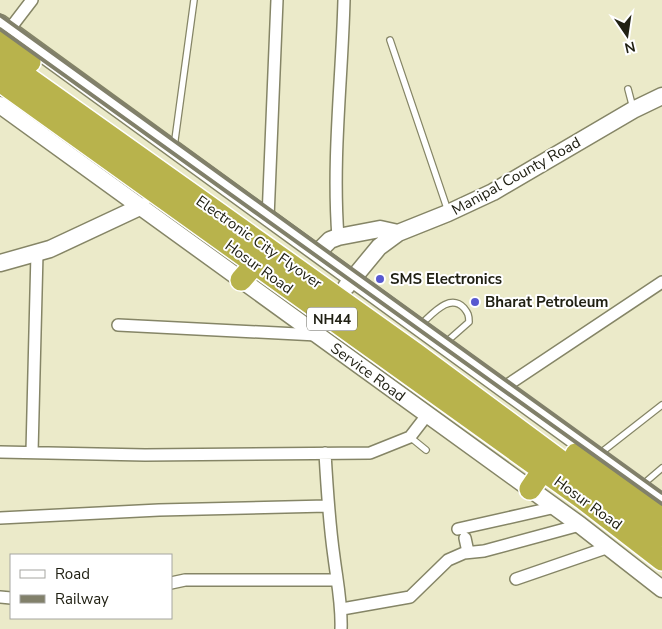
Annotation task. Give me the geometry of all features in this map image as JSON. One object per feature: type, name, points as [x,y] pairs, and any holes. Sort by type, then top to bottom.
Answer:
[{"type":"highway","name":"NH44","points":[[3,31],[350,283],[662,518]]},
{"type":"highway","name":"Electronic City Flyover","points":[[0,58],[415,353],[662,536]]},
{"type":"highway","name":"Electronic City Flyover","points":[[0,72],[662,549]]},
{"type":"highway","name":"Hosur Road","points":[[0,80],[543,470],[662,560]]},
{"type":"highway","points":[[241,280],[255,264]]},
{"type":"highway","points":[[530,489],[543,470]]},
{"type":"street","points":[[32,0],[3,31],[174,150],[317,253],[350,283],[419,327],[662,504]]},
{"type":"street","points":[[268,218],[277,0]]},
{"type":"street","points":[[338,237],[336,163],[344,0]]},
{"type":"street","name":"Manipal County Road","points":[[350,283],[379,247],[398,233],[448,213],[492,192],[634,110],[662,96]]},
{"type":"street","name":"Service Road","points":[[0,104],[580,525],[662,589]]},
{"type":"street","points":[[0,263],[50,249],[142,206]]},
{"type":"street","points":[[317,253],[330,240],[338,237],[380,229],[398,233]]},
{"type":"street","points":[[32,452],[37,253]]},
{"type":"street","points":[[503,388],[662,282]]},
{"type":"street","points":[[118,325],[317,335]]},
{"type":"street","points":[[0,452],[145,455],[370,452],[410,437],[427,415]]},
{"type":"street","points":[[326,453],[327,506],[342,609],[341,629]]},
{"type":"street","points":[[0,518],[159,510],[327,506]]},
{"type":"street","points":[[468,552],[462,534],[556,508]]},
{"type":"street","points":[[342,609],[410,597],[448,560],[468,552],[484,551],[580,525]]},
{"type":"street","points":[[516,579],[609,547]]},
{"type":"street","points":[[172,582],[185,580],[337,580]]},
{"type":"lane","points":[[174,150],[194,0]]},
{"type":"lane","points":[[390,40],[448,213]]},
{"type":"lane","points":[[628,89],[634,110]]},
{"type":"lane","points":[[419,327],[444,304],[451,302],[461,305],[469,314],[469,322],[443,344]]},
{"type":"lane","points":[[596,456],[662,405]]},
{"type":"lane","points":[[410,437],[426,450]]},
{"type":"lane","points":[[639,487],[662,468]]},
{"type":"railway","points":[[0,15],[662,493]]},
{"type":"railway","points":[[0,29],[662,504]]},
{"type":"place","name":"SMS Electronics","points":[[380,279]]},
{"type":"place","name":"Bharat Petroleum","points":[[475,302]]}]
